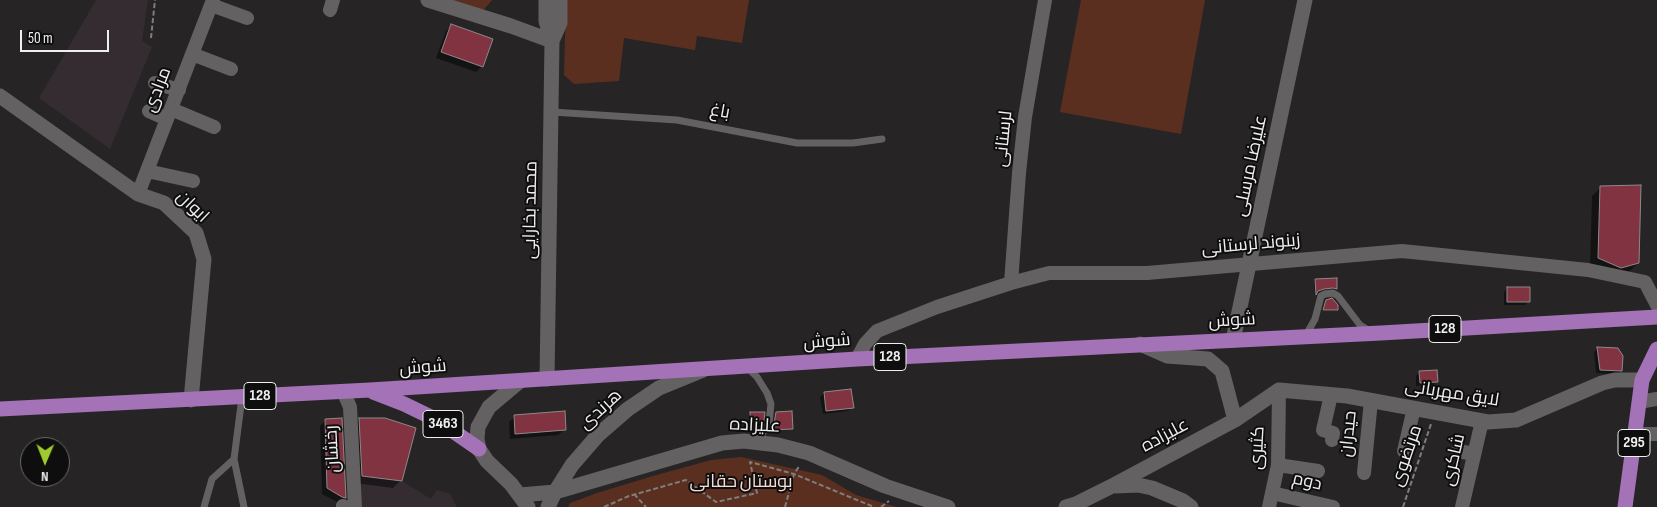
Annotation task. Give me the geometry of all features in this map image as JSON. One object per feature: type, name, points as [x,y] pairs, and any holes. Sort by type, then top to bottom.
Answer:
[{"type":"main road","name":"شوش","points":[[0,409],[370,390],[747,367],[857,358],[1306,335],[1381,333],[1657,317]]},
{"type":"main road","name":"295","points":[[1626,507],[1642,380],[1657,350]]},
{"type":"main road","name":"3463","points":[[370,390],[437,420],[479,449]]},
{"type":"street","points":[[428,0],[552,41]]},
{"type":"street","name":"محمد بخارایی","points":[[546,0],[546,21],[552,41],[547,379]]},
{"type":"street","name":"محمد بخارایی","points":[[552,41],[560,23],[560,0]]},
{"type":"street","name":"لرستانی","points":[[1011,283],[1025,117],[1045,0]]},
{"type":"street","name":"علیرضا مرسلی","points":[[1233,340],[1305,0]]},
{"type":"street","points":[[212,3],[246,18]]},
{"type":"street","name":"مرادی","points":[[138,194],[212,3]]},
{"type":"street","points":[[192,54],[231,69]]},
{"type":"street","points":[[155,83],[179,90]]},
{"type":"street","name":"ایوان","points":[[0,96],[138,194],[164,203],[196,233],[204,260],[191,400]]},
{"type":"street","points":[[149,111],[169,114],[214,127]]},
{"type":"street","points":[[147,171],[193,181]]},
{"type":"street","name":"زینوند لرستانی","points":[[857,358],[865,344],[877,331],[937,307],[1049,273],[1147,273],[1402,250],[1598,272],[1645,282],[1657,304]]},
{"type":"street","points":[[1140,344],[1167,356],[1208,359],[1222,371],[1235,420]]},
{"type":"street","name":"هرندی","points":[[548,507],[572,465],[598,436],[628,409],[659,388],[705,369]]},
{"type":"street","name":"لایق مهربانی","points":[[1279,390],[1371,400],[1482,422],[1516,420],[1602,382],[1642,380]]},
{"type":"street","name":"3463","points":[[520,381],[489,407],[478,428],[477,439],[479,449],[487,461],[524,501]]},
{"type":"street","name":"علیزاده","points":[[1066,507],[1110,487],[1235,420],[1279,390]]},
{"type":"street","name":"کثیری","points":[[1269,507],[1278,465],[1279,390]]},
{"type":"street","name":"رخشان","points":[[343,391],[350,407],[348,507]]},
{"type":"street","points":[[1331,395],[1323,430],[1334,433],[1332,440]]},
{"type":"street","name":"حیدران","points":[[1364,473],[1371,400]]},
{"type":"street","points":[[1639,402],[1657,400]]},
{"type":"street","points":[[1404,451],[1414,408]]},
{"type":"street","name":"شاکری","points":[[1462,507],[1482,422]]},
{"type":"street","points":[[1635,434],[1657,434]]},
{"type":"street","name":"علیزاده","points":[[524,501],[722,442],[744,441],[792,448],[885,486],[948,507]]},
{"type":"street","points":[[1458,451],[1474,454]]},
{"type":"street","points":[[1278,465],[1318,471]]},
{"type":"street","points":[[1110,487],[1138,484],[1183,501],[1191,507]]},
{"type":"street","name":"دوم","points":[[1272,493],[1333,507]]},
{"type":"lane","name":"باغ","points":[[552,112],[677,120],[797,143],[853,143],[882,139]]},
{"type":"lane","points":[[1306,335],[1315,319],[1321,296],[1333,293],[1338,296],[1360,325],[1381,333]]},
{"type":"lane","points":[[747,367],[768,393],[771,404],[770,423],[761,436]]},
{"type":"lane","points":[[242,397],[234,459],[244,507]]},
{"type":"lane","points":[[204,507],[212,479],[234,459]]},
{"type":"path","points":[[151,38],[155,0]]},
{"type":"path","name":"مرتضوی","points":[[1402,507],[1435,413]]},
{"type":"path","points":[[786,507],[794,474],[809,454]]},
{"type":"path","points":[[604,507],[634,494],[686,480],[716,502],[757,493],[750,462],[794,474],[874,507]]},
{"type":"path","points":[[634,494],[646,507]]},
{"type":"shaded area","points":[[96,0],[148,0],[142,41],[152,47],[110,149],[39,98]]},
{"type":"shaded area","points":[[359,475],[402,481],[431,499],[437,490],[450,494],[457,507],[361,507]]},
{"type":"green space","points":[[449,0],[492,0],[482,12]]},
{"type":"green space","points":[[566,0],[749,0],[742,43],[697,36],[695,50],[624,38],[619,81],[574,84],[564,75]]},
{"type":"green space","points":[[1081,0],[1205,0],[1181,134],[1060,112]]},
{"type":"green space","name":"بوستان حقانی","points":[[741,457],[822,475],[856,495],[897,507],[568,507],[570,503],[597,493],[653,476],[711,460]]},
{"type":"building","points":[[451,24],[493,39],[483,67],[441,52]]},
{"type":"building","points":[[1641,185],[1639,263],[1621,268],[1598,258],[1600,186]]},
{"type":"building","points":[[1337,278],[1337,289],[1324,289],[1318,291],[1316,295],[1315,279]]},
{"type":"building","points":[[1507,287],[1530,287],[1530,302],[1507,302]]},
{"type":"building","points":[[1332,298],[1338,305],[1338,310],[1323,310],[1326,300]]},
{"type":"building","points":[[1597,347],[1618,348],[1623,356],[1622,371],[1600,370]]},
{"type":"building","points":[[1437,370],[1438,382],[1420,383],[1419,371]]},
{"type":"building","points":[[851,389],[854,408],[826,411],[824,392]]},
{"type":"building","points":[[565,411],[566,430],[515,434],[514,415]]},
{"type":"building","points":[[792,411],[793,429],[771,430],[776,412]]},
{"type":"building","points":[[750,412],[765,412],[764,421],[758,430],[751,430]]},
{"type":"building","points":[[342,418],[346,498],[327,488],[325,419]]},
{"type":"building","points":[[359,418],[385,418],[416,428],[402,481],[362,476]]}]
